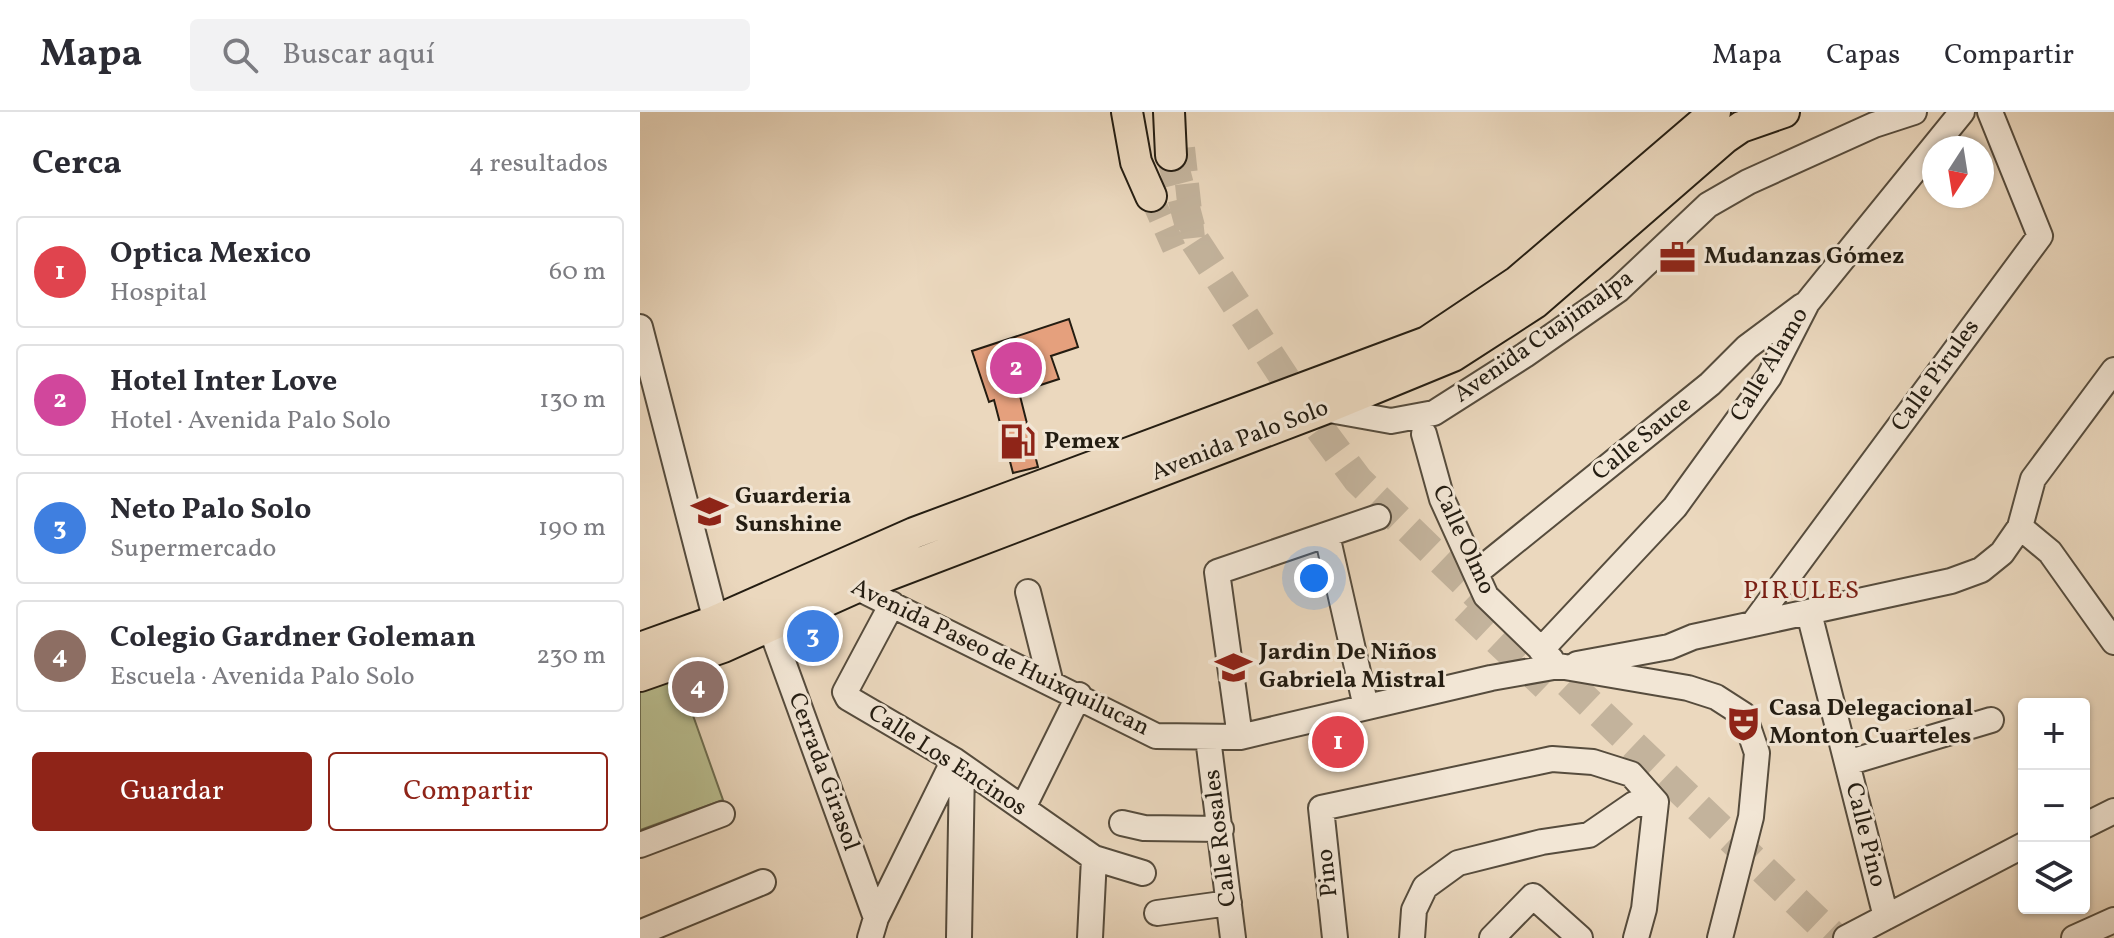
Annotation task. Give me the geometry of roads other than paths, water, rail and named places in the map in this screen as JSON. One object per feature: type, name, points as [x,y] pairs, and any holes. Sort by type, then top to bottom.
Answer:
[{"type":"main road","points":[[1127,112],[1136,162],[1151,196],[1185,112]]},
{"type":"main road","points":[[1144,112],[1167,155]]},
{"type":"main road","points":[[1167,155],[1169,112]]},
{"type":"main road","name":"Avenida Palo Solo","points":[[640,676],[828,573],[914,533],[1324,409],[1453,356],[1506,325],[1715,112]]},
{"type":"main road","name":"Avenida Palo Solo","points":[[640,648],[770,626],[1427,342],[1518,281],[1586,241],[1741,127],[1784,112]]},
{"type":"street","name":"Avenida Cuajimalpa","points":[[1324,409],[1391,421],[1434,413],[1618,290],[1708,205],[1762,175],[1874,125],[1914,112]]},
{"type":"street","name":"Calle Alamo","points":[[1550,658],[1675,507],[1769,377],[1807,303],[1962,112]]},
{"type":"street","name":"Calle Pirules","points":[[1753,624],[2040,236],[1990,112]]},
{"type":"street","name":"Calle Sauce","points":[[1476,573],[1710,384],[1747,347],[1807,303]]},
{"type":"street","points":[[640,327],[644,364],[719,634]]},
{"type":"street","points":[[1550,658],[1589,663],[1669,647],[1693,637],[1951,581],[1981,570],[2002,553],[2020,527],[2033,479],[2114,370]]},
{"type":"street","name":"Calle Olmo","points":[[1424,434],[1436,483],[1486,596],[1550,658]]},
{"type":"street","points":[[1240,737],[1217,572],[1378,517]]},
{"type":"street","points":[[2020,527],[2050,552],[2113,636]]},
{"type":"street","points":[[1327,535],[1366,707]]},
{"type":"street","name":"Avenida Paseo de Huixquilucan","points":[[828,573],[1050,680],[1156,736],[1240,737],[1550,658],[1716,697],[1744,715],[1757,753],[1751,817],[1720,938]]},
{"type":"street","points":[[1028,592],[1050,680]]},
{"type":"street","name":"Calle Los Encinos","points":[[892,604],[845,694],[958,763],[1094,858],[1143,873]]},
{"type":"street","name":"Calle Pino","points":[[1809,613],[1886,917]]},
{"type":"street","name":"Cerrada Girasol","points":[[770,626],[873,928]]},
{"type":"street","points":[[1023,808],[1079,695]]},
{"type":"street","points":[[1847,763],[1991,720]]},
{"type":"street","name":"Calle Rosales","points":[[1208,738],[1233,938]]},
{"type":"street","name":"Pino","points":[[1335,938],[1321,808],[1552,759],[1593,762],[1631,774],[1656,802]]},
{"type":"street","points":[[873,928],[958,763]]},
{"type":"street","points":[[958,763],[959,938]]},
{"type":"street","points":[[1416,933],[1414,910],[1425,887],[1458,863],[1589,835],[1634,804],[1656,802],[1644,909],[1636,938]]},
{"type":"street","points":[[2090,823],[2114,811]]},
{"type":"street","points":[[640,845],[722,814]]},
{"type":"street","points":[[1122,823],[1144,828],[1221,829]]},
{"type":"street","points":[[1846,938],[2018,848]]},
{"type":"street","points":[[1090,938],[1094,858]]},
{"type":"street","points":[[644,930],[763,882]]},
{"type":"street","points":[[1492,938],[1533,896],[1580,938]]},
{"type":"street","points":[[1157,913],[1229,903]]},
{"type":"street","points":[[2074,938],[2114,920]]},
{"type":"tunnel","points":[[1183,148],[1193,238]]},
{"type":"tunnel","points":[[1171,155],[1193,238],[1303,406],[1358,480],[1499,616]]},
{"type":"tunnel","points":[[1151,196],[1174,248]]},
{"type":"tunnel","points":[[1465,609],[1546,686]]},
{"type":"tunnel","points":[[1536,652],[1835,938]]},
{"type":"place","name":"Mudanzas Gómez","points":[[1678,257]]},
{"type":"place","name":"Hotel Inter Love","points":[[1016,368]]},
{"type":"place","name":"Pemex","points":[[1018,442]]},
{"type":"place","name":"Guarderia Sunshine","points":[[709,511]]},
{"type":"place","name":"Neto Palo Solo","points":[[813,636]]},
{"type":"place","name":"Jardin De Niños Gabriela Mistral","points":[[1233,667]]},
{"type":"place","name":"Colegio Gardner Goleman","points":[[698,687]]},
{"type":"place","name":"Casa Delegacional Monton Cuarteles","points":[[1743,723]]},
{"type":"place","name":"Optica Mexico","points":[[1338,742]]},
{"type":"district","name":"PIRULES","points":[[1802,591]]}]
